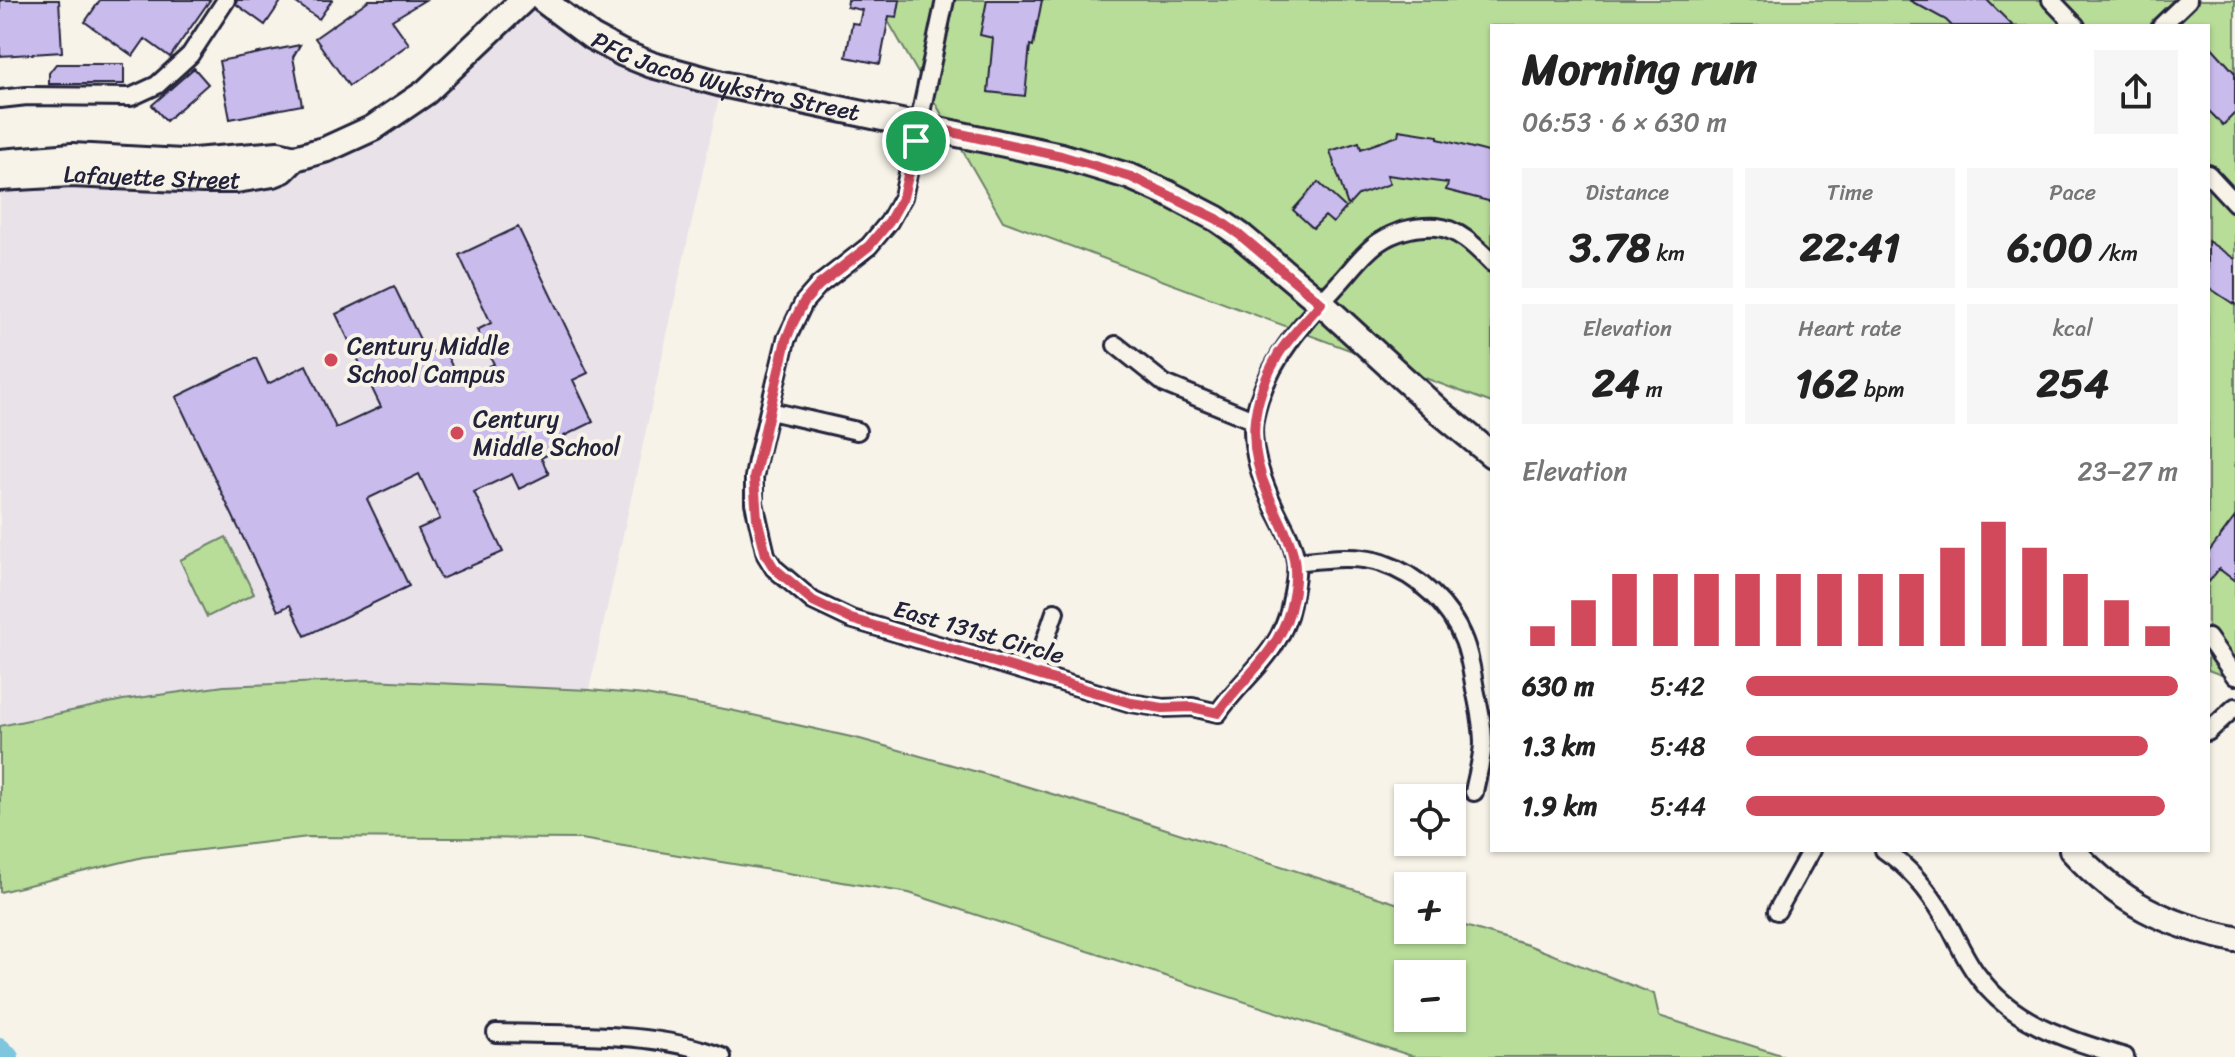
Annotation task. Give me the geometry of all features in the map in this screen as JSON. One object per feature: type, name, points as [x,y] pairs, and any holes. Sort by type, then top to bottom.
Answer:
[{"type":"street","points":[[0,99],[27,96],[131,97],[157,85],[190,55],[226,0]]},
{"type":"street","name":"Lafayette Street","points":[[0,162],[72,156],[182,162],[278,154],[295,158],[327,149],[397,113],[426,92],[523,0]]},
{"type":"street","name":"PFC Jacob Wykstra Street","points":[[543,0],[592,37],[622,53],[693,78],[1061,156],[1131,177],[1217,219],[1240,235],[1490,453]]},
{"type":"street","name":"East 131st Circle","points":[[945,0],[903,197],[889,222],[869,246],[819,285],[804,302],[786,340],[757,461],[754,503],[766,555],[774,568],[813,601],[851,619],[1131,703],[1163,708],[1192,707],[1218,713],[1232,692],[1255,671],[1275,644],[1290,608],[1296,562],[1256,459],[1253,420],[1278,355],[1321,303],[1377,244],[1408,229],[1438,227],[1454,231],[1490,261]]},
{"type":"street","points":[[2051,0],[2074,24]]},
{"type":"street","points":[[2163,24],[2188,0]]},
{"type":"street","name":"Lafayette Street","points":[[0,178],[71,174],[236,180],[273,174],[283,170],[295,158]]},
{"type":"street","points":[[2210,176],[2235,203]]},
{"type":"street","points":[[1116,345],[1165,384],[1253,420]]},
{"type":"street","points":[[770,411],[857,431]]},
{"type":"street","points":[[1296,562],[1329,559],[1380,562],[1396,568],[1440,601],[1464,640],[1483,729],[1483,748],[1474,792]]},
{"type":"street","points":[[1034,673],[1055,612]]},
{"type":"street","points":[[2210,641],[2235,676]]},
{"type":"street","points":[[2210,730],[2235,707]]},
{"type":"street","points":[[1777,911],[1810,852]]},
{"type":"street","points":[[1886,852],[1931,896],[1966,959],[1999,1000],[2038,1027],[2125,1057]]},
{"type":"street","points":[[2074,852],[2108,885],[2141,908],[2181,926],[2235,939]]},
{"type":"street","points":[[496,1033],[620,1037],[686,1046],[722,1057]]},
{"type":"shaded area","name":"Century Middle School Campus","points":[[523,0],[722,84],[589,690],[369,680],[224,686],[123,700],[0,726],[0,178],[348,140]]},
{"type":"green space","points":[[876,0],[2235,0],[2235,680],[2210,671],[2210,24],[1490,24],[1490,402],[1003,221]]},
{"type":"green space","points":[[226,537],[254,594],[207,617],[180,560]]},
{"type":"green space","points":[[369,680],[589,690],[645,695],[730,710],[860,739],[988,775],[1394,902],[1394,944],[1466,944],[1466,926],[1528,945],[1654,994],[1659,1016],[1787,1057],[1415,1057],[909,893],[581,839],[308,837],[143,857],[0,892],[0,726],[123,700],[224,686]]},
{"type":"building","points":[[0,0],[59,0],[62,52],[0,56]]},
{"type":"building","points":[[100,0],[210,0],[170,57],[145,39],[133,56],[85,22]]},
{"type":"building","points":[[237,0],[282,0],[265,25],[236,4]]},
{"type":"building","points":[[292,0],[332,0],[319,19]]},
{"type":"building","points":[[369,0],[425,0],[392,20],[409,44],[349,86],[315,38]]},
{"type":"building","points":[[848,0],[900,0],[897,17],[889,16],[880,64],[846,57],[852,23],[859,24],[862,10],[847,7]]},
{"type":"building","points":[[987,0],[1042,0],[1033,46],[1030,45],[1025,96],[988,92],[993,38],[980,35]]},
{"type":"building","points":[[1909,0],[1987,0],[2011,24],[1950,24]]},
{"type":"building","points":[[300,45],[293,57],[302,105],[230,119],[219,61]]},
{"type":"building","points":[[2210,45],[2235,73],[2235,113],[2223,125],[2210,112]]},
{"type":"building","points":[[56,64],[124,64],[124,84],[49,84],[49,73]]},
{"type":"building","points":[[194,68],[208,84],[166,121],[152,105]]},
{"type":"building","points":[[1399,130],[1438,136],[1438,139],[1490,152],[1490,201],[1446,190],[1448,183],[1387,175],[1390,184],[1358,195],[1348,206],[1330,151],[1359,142],[1361,149],[1398,136]]},
{"type":"building","points":[[1318,182],[1346,208],[1333,223],[1325,216],[1313,228],[1293,210]]},
{"type":"building","name":"Century Middle School","points":[[518,227],[588,373],[573,380],[593,422],[564,436],[568,444],[541,458],[549,474],[519,489],[512,474],[474,492],[503,552],[441,579],[418,529],[440,519],[419,474],[367,499],[409,586],[305,636],[290,605],[278,611],[176,397],[256,358],[268,384],[306,365],[336,428],[381,407],[336,314],[394,286],[427,354],[443,347],[459,381],[494,364],[477,330],[491,323],[459,255]]},
{"type":"building","points":[[2210,242],[2235,259],[2235,305],[2210,288]]},
{"type":"building","points":[[2235,517],[2235,581],[2219,569],[2210,580],[2210,550]]},
{"type":"waterway","points":[[0,1048],[9,1057]]},
{"type":"place","name":"Century Middle School Campus","points":[[331,360]]},
{"type":"place","name":"Century Middle School","points":[[457,433]]},
{"type":"route","points":[[920,125],[1061,156],[1131,177],[1217,219],[1321,303],[1278,355],[1253,420],[1256,459],[1296,562],[1290,608],[1266,658],[1232,692],[1218,713],[1192,707],[1163,708],[1131,703],[851,619],[813,601],[774,568],[766,555],[754,503],[754,478],[786,340],[804,302],[819,285],[869,246],[897,210],[916,141],[920,125]]}]
